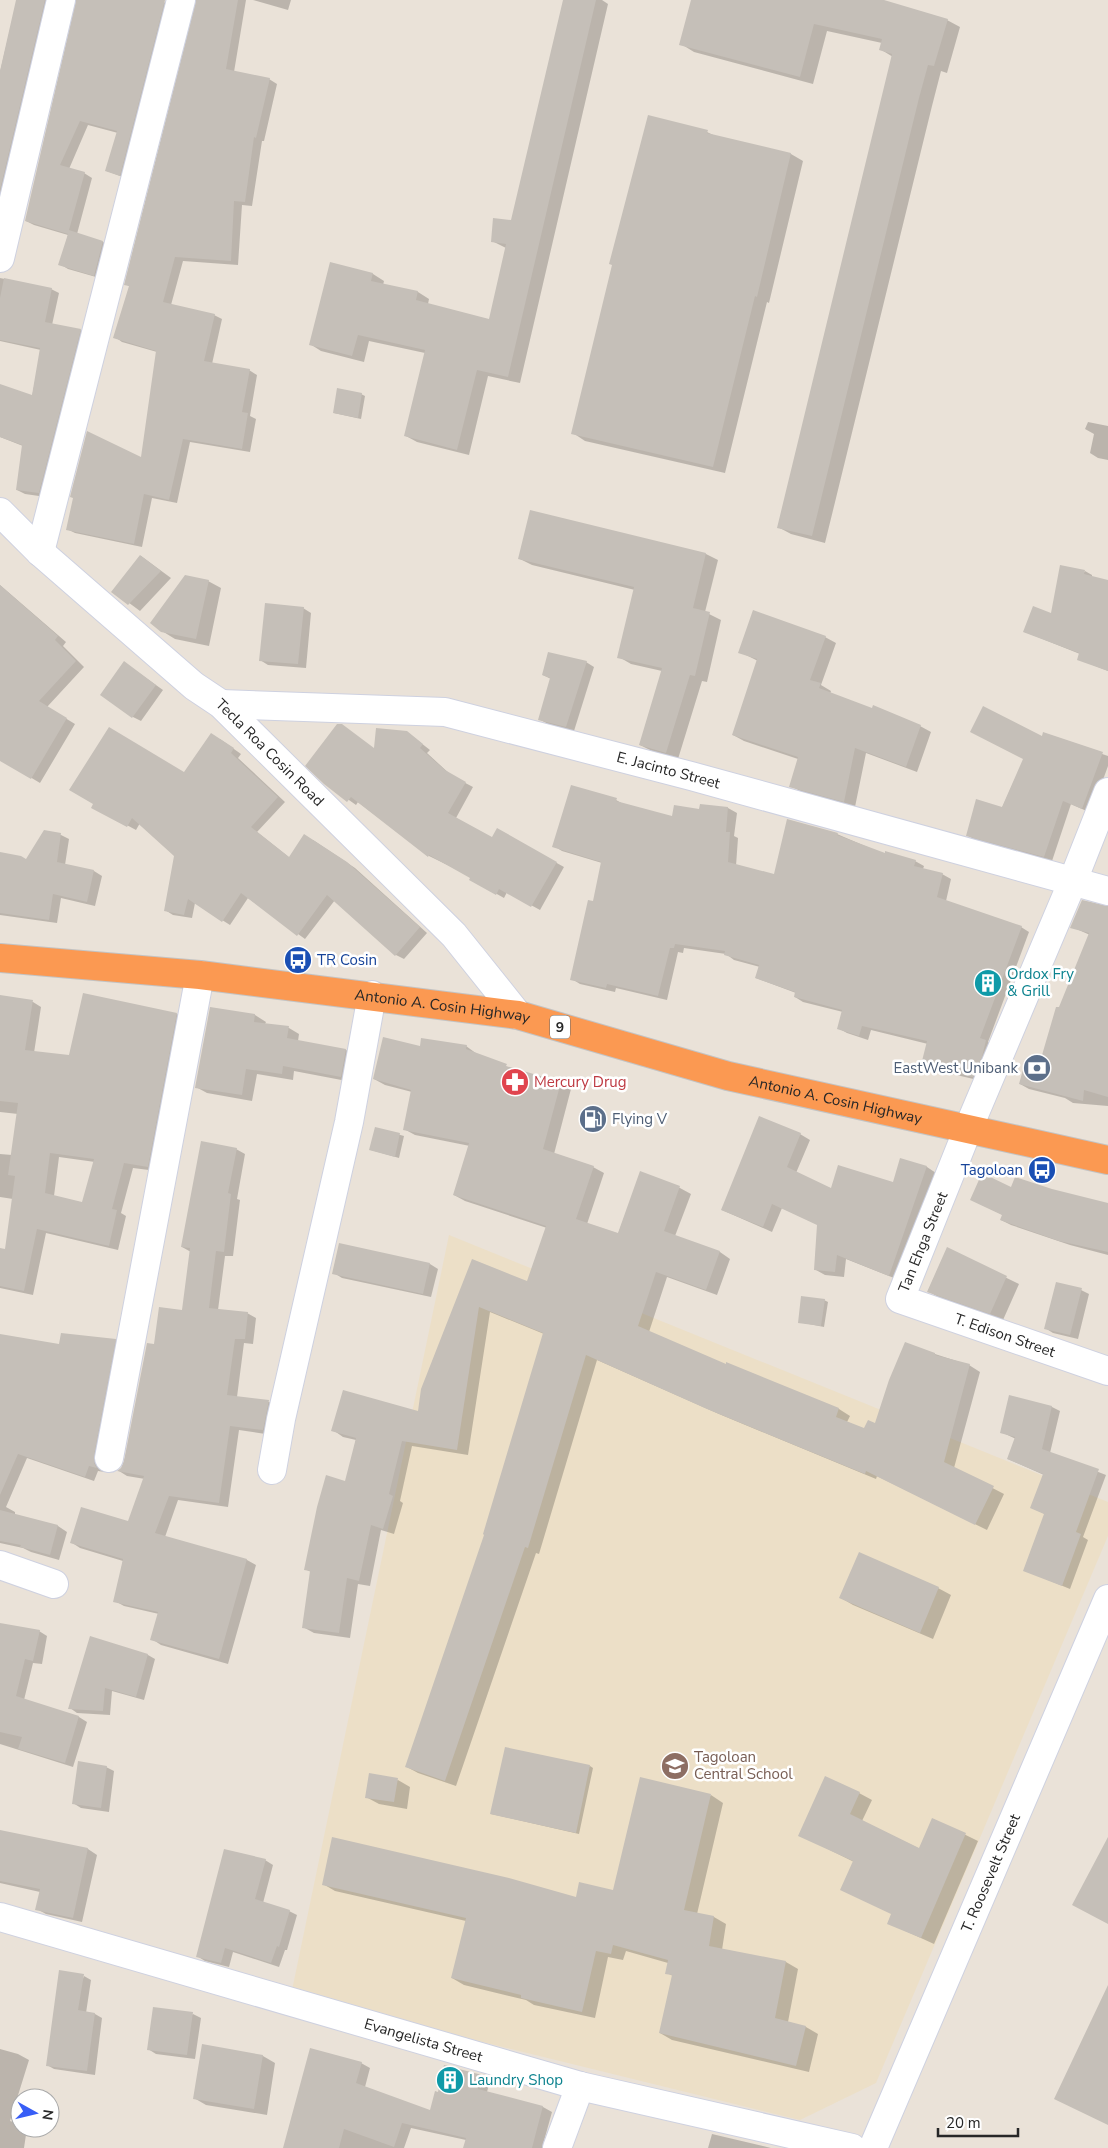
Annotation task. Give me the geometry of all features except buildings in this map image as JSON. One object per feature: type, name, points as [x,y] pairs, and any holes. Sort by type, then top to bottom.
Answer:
[{"type":"highway","name":"Antonio A. Cosin Highway","points":[[0,958],[200,975],[372,995],[518,1015],[728,1076],[1108,1160]]},
{"type":"street","points":[[0,258],[61,0]]},
{"type":"street","points":[[40,552],[181,0]]},
{"type":"street","name":"Tecla Roa Cosin Road","points":[[0,512],[40,552],[194,686],[221,704],[454,935],[518,1015]]},
{"type":"street","name":"E. Jacinto Street","points":[[221,704],[445,712],[690,776],[1108,891]]},
{"type":"street","name":"Tan Ehga Street","points":[[900,1300],[968,1129],[1108,792]]},
{"type":"street","points":[[108,1458],[200,975]]},
{"type":"street","points":[[272,1470],[283,1409],[349,1122],[372,995]]},
{"type":"street","name":"T. Edison Street","points":[[900,1300],[1108,1371]]},
{"type":"street","points":[[0,1565],[54,1584]]},
{"type":"street","name":"T. Roosevelt Street","points":[[872,2148],[1105,1617]]},
{"type":"street","name":"Evangelista Street","points":[[0,1917],[580,2086],[852,2148]]},
{"type":"street","points":[[557,2148],[580,2086]]},
{"type":"shaded area","name":"Tagoloan Central School","points":[[449,1235],[1108,1502],[1108,1536],[876,2083],[800,2120],[291,1995]]},
{"type":"place","name":"TR Cosin","points":[[298,960]]},
{"type":"place","name":"Ordox Fry & Grill","points":[[988,983]]},
{"type":"place","name":"EastWest Unibank","points":[[1037,1068]]},
{"type":"place","name":"Mercury Drug","points":[[515,1082]]},
{"type":"place","name":"Flying V","points":[[593,1119]]},
{"type":"place","name":"Tagoloan","points":[[1042,1170]]},
{"type":"place","name":"Tagoloan Central School","points":[[675,1766]]},
{"type":"place","name":"Laundry Shop","points":[[450,2080]]}]
